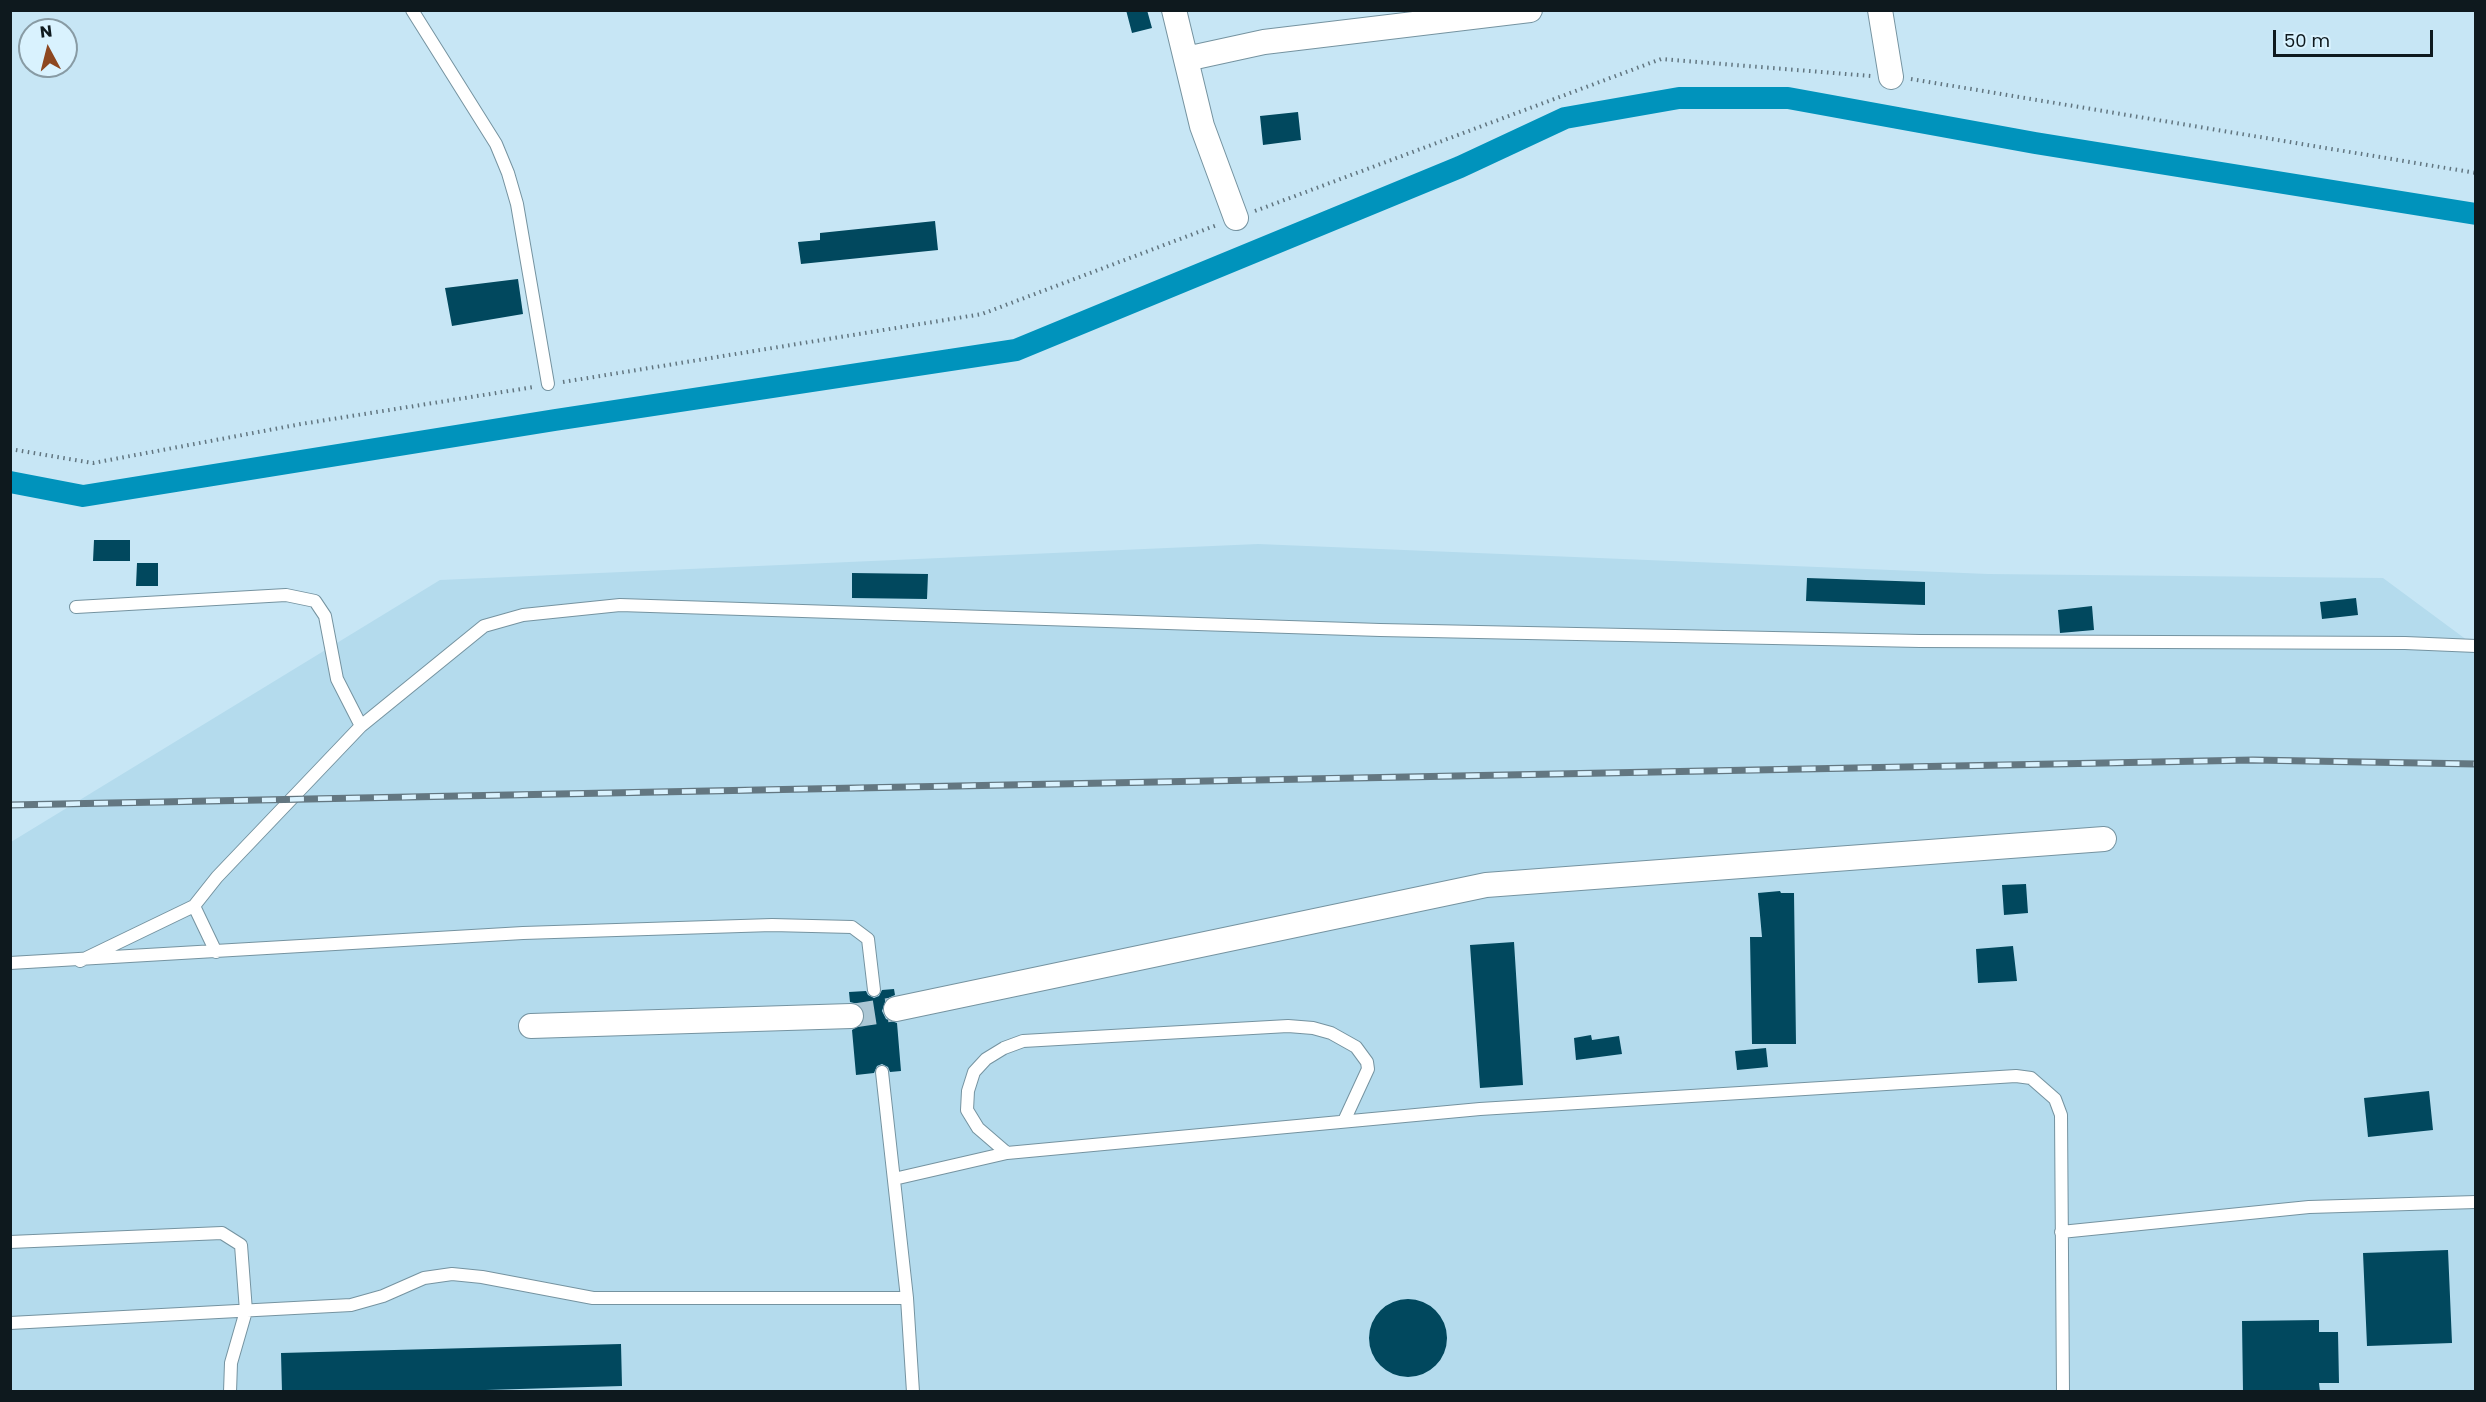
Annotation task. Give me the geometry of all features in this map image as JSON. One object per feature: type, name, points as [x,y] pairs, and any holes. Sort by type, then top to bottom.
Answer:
[{"type":"street","points":[[1174,10],[1202,126],[1236,218]]},
{"type":"street","points":[[1186,59],[1264,42],[1530,10]]},
{"type":"street","points":[[1880,10],[1891,77]]},
{"type":"street","points":[[896,1009],[1486,885],[2104,839]]},
{"type":"street","points":[[531,1026],[851,1016]]},
{"type":"lane","points":[[412,10],[496,144],[508,173],[517,204],[548,384]]},
{"type":"lane","points":[[76,607],[286,595],[315,601],[325,616],[338,679],[361,726]]},
{"type":"lane","points":[[80,961],[194,906],[217,877],[361,726],[484,626],[523,615],[620,605],[1404,631],[1908,641],[2405,643],[2475,646]]},
{"type":"lane","points":[[194,906],[216,952]]},
{"type":"lane","points":[[10,963],[80,961],[523,933],[772,925],[852,927],[868,939],[874,990]]},
{"type":"lane","points":[[1007,1153],[978,1128],[967,1110],[968,1091],[974,1072],[986,1059],[1004,1048],[1023,1041],[1288,1026],[1313,1028],[1356,1047],[1367,1062],[1368,1069],[1344,1121]]},
{"type":"lane","points":[[882,1072],[907,1298],[913,1392]]},
{"type":"lane","points":[[894,1179],[1007,1153],[1344,1121],[1480,1109],[2016,1076],[2031,1078],[2055,1098],[2061,1115],[2063,1392]]},
{"type":"lane","points":[[2061,1232],[2309,1207],[2475,1202]]},
{"type":"lane","points":[[10,1242],[222,1233],[241,1245],[246,1311],[231,1363],[230,1392]]},
{"type":"lane","points":[[10,1323],[351,1305],[382,1296],[424,1278],[452,1274],[482,1277],[593,1298],[907,1298]]},
{"type":"path","points":[[10,449],[93,463],[301,424],[982,314],[1661,59],[1891,77],[2475,173]]},
{"type":"shaded area","points":[[1258,544],[1988,574],[2383,578],[2475,646],[2475,1391],[11,1392],[11,842],[440,580]]},
{"type":"building","points":[[1126,10],[1147,10],[1152,28],[1132,33]]},
{"type":"building","points":[[1298,112],[1301,140],[1263,145],[1260,116]]},
{"type":"building","points":[[935,221],[938,250],[801,264],[798,242],[820,240],[820,233]]},
{"type":"building","points":[[518,279],[523,314],[452,326],[445,288]]},
{"type":"building","points":[[94,540],[130,540],[130,561],[93,561]]},
{"type":"building","points":[[137,563],[158,563],[158,586],[136,586]]},
{"type":"building","points":[[852,573],[928,574],[927,599],[852,598]]},
{"type":"building","points":[[1807,578],[1925,582],[1925,605],[1806,601]]},
{"type":"building","points":[[2356,598],[2358,615],[2322,619],[2320,602]]},
{"type":"building","points":[[2092,606],[2094,630],[2060,633],[2058,610]]},
{"type":"building","points":[[2026,884],[2028,913],[2004,915],[2002,885]]},
{"type":"building","points":[[1780,891],[1781,893],[1794,893],[1796,1044],[1752,1044],[1750,937],[1762,937],[1758,893]]},
{"type":"building","points":[[1514,942],[1523,1085],[1480,1088],[1470,945]]},
{"type":"building","points":[[2013,946],[2017,981],[1978,983],[1976,949]]},
{"type":"building","points":[[894,989],[895,995],[886,999],[882,1011],[886,1019],[897,1023],[901,1071],[890,1072],[888,1067],[882,1064],[877,1066],[874,1073],[856,1075],[852,1030],[863,1023],[865,1015],[858,1004],[850,1002],[849,992],[866,991],[874,998],[879,996],[882,990]]},
{"type":"building","points":[[1591,1035],[1592,1040],[1619,1036],[1622,1054],[1576,1060],[1574,1038]]},
{"type":"building","points":[[1766,1048],[1768,1067],[1737,1070],[1735,1051]]},
{"type":"building","points":[[2429,1091],[2433,1130],[2368,1137],[2364,1098]]},
{"type":"building","points":[[2448,1250],[2452,1343],[2367,1346],[2363,1253]]},
{"type":"building","points":[[1408,1299],[1423,1302],[1436,1310],[1444,1323],[1447,1338],[1444,1353],[1436,1366],[1423,1374],[1408,1377],[1393,1374],[1380,1366],[1372,1353],[1369,1338],[1372,1323],[1380,1310],[1393,1302]]},
{"type":"building","points":[[2319,1320],[2319,1332],[2338,1332],[2339,1383],[2319,1383],[2320,1392],[2243,1392],[2242,1321]]},
{"type":"building","points":[[621,1344],[622,1386],[417,1392],[282,1392],[281,1353]]},
{"type":"waterway","points":[[10,482],[83,496],[555,420],[1016,350],[1460,167],[1565,118],[1679,98],[1788,98],[2035,143],[2476,214]]},
{"type":"tunnel","points":[[851,1016],[896,1009]]},
{"type":"railway","points":[[10,805],[2253,760],[2476,764]]}]
